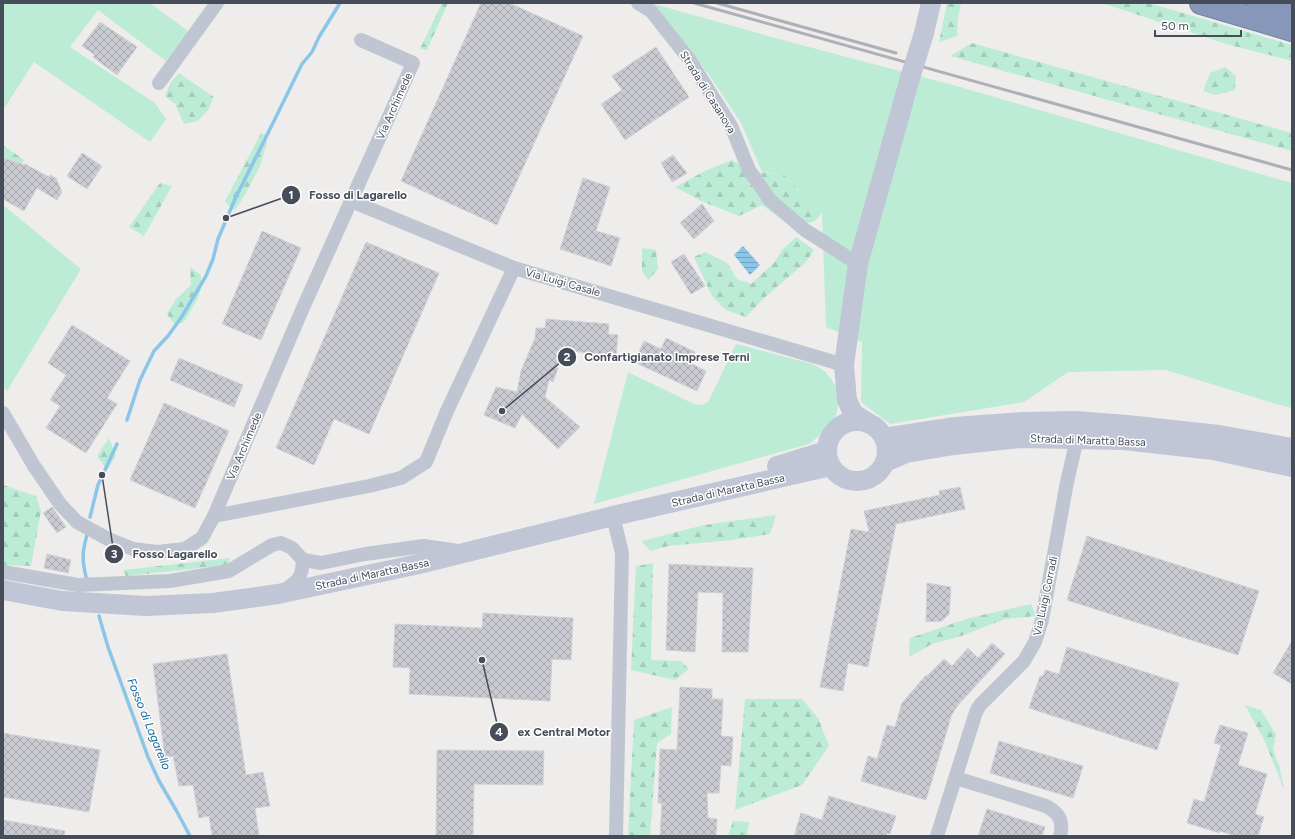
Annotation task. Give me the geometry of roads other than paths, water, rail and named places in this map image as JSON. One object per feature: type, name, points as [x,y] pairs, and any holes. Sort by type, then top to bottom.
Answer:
[{"type":"highway","points":[[1201,3],[1292,30]]},
{"type":"highway","points":[[1259,3],[1292,13]]},
{"type":"main road","points":[[885,462],[887,454],[886,446],[880,431],[853,413],[847,400],[844,365],[858,264],[924,33],[931,3]]},
{"type":"main road","points":[[837,428],[847,400]]},
{"type":"main road","points":[[828,458],[828,442],[831,434],[837,428],[844,423],[851,421],[868,423]]},
{"type":"main road","name":"Strada di Maratta Bassa","points":[[884,438],[954,427],[1023,422],[1074,422],[1127,425],[1219,435],[1292,448]]},
{"type":"main road","name":"Strada di Maratta Bassa","points":[[3,590],[62,601],[146,606],[213,603],[278,594],[373,575],[467,553],[828,458],[837,474],[854,481],[859,481],[872,477],[880,470],[885,462],[906,452],[1021,438],[1124,440],[1213,450],[1292,467]]},
{"type":"street","points":[[159,83],[217,3]]},
{"type":"street","name":"Strada di Casanova","points":[[638,3],[651,11],[692,64],[731,126],[749,170],[770,200],[805,230],[858,264]]},
{"type":"street","name":"Via Archimede","points":[[3,413],[34,466],[60,504],[77,522],[108,539],[133,549],[145,551],[157,552],[185,549],[202,538],[214,516],[296,324],[413,63],[360,40]]},
{"type":"street","points":[[351,201],[514,268]]},
{"type":"street","name":"Via Luigi Casale","points":[[214,516],[369,486],[401,478],[426,462],[447,411],[514,268],[844,365]]},
{"type":"street","name":"Via Luigi Corradi","points":[[937,836],[976,712],[980,704],[1024,661],[1035,642],[1042,620],[1067,482],[1077,439]]},
{"type":"street","points":[[616,836],[622,553],[619,514]]},
{"type":"street","points":[[3,572],[78,585],[170,581],[229,571],[272,545],[282,543],[292,548],[303,560]]},
{"type":"street","name":"Strada di Maratta Bassa","points":[[278,594],[294,583],[302,573],[303,560],[321,563],[364,554],[424,546],[467,553]]},
{"type":"street","points":[[956,778],[1051,808],[1056,811],[1060,818],[1062,828],[1060,836]]},
{"type":"water","points":[[743,246],[760,265],[750,275],[734,255]]},
{"type":"waterway","name":"Fosso di Lagarello","points":[[127,420],[140,380],[154,351],[168,336],[181,318],[206,276],[213,259],[218,239],[235,199],[302,64],[312,52],[319,37],[340,3]]},
{"type":"waterway","points":[[90,517],[98,485],[117,444]]},
{"type":"waterway","points":[[86,577],[83,556],[87,535]]},
{"type":"waterway","name":"Fosso di Lagarello","points":[[99,616],[108,647],[148,757],[159,781],[190,836]]},
{"type":"railway","points":[[694,3],[1292,170]]},
{"type":"railway","points":[[717,3],[896,53]]},
{"type":"place","name":"Fosso di Lagarello","points":[[226,218]]},
{"type":"place","name":"Confartigianato Imprese Terni","points":[[502,411]]},
{"type":"place","name":"Fosso Lagarello","points":[[102,475]]},
{"type":"place","name":"ex Central Motor","points":[[482,660]]}]
